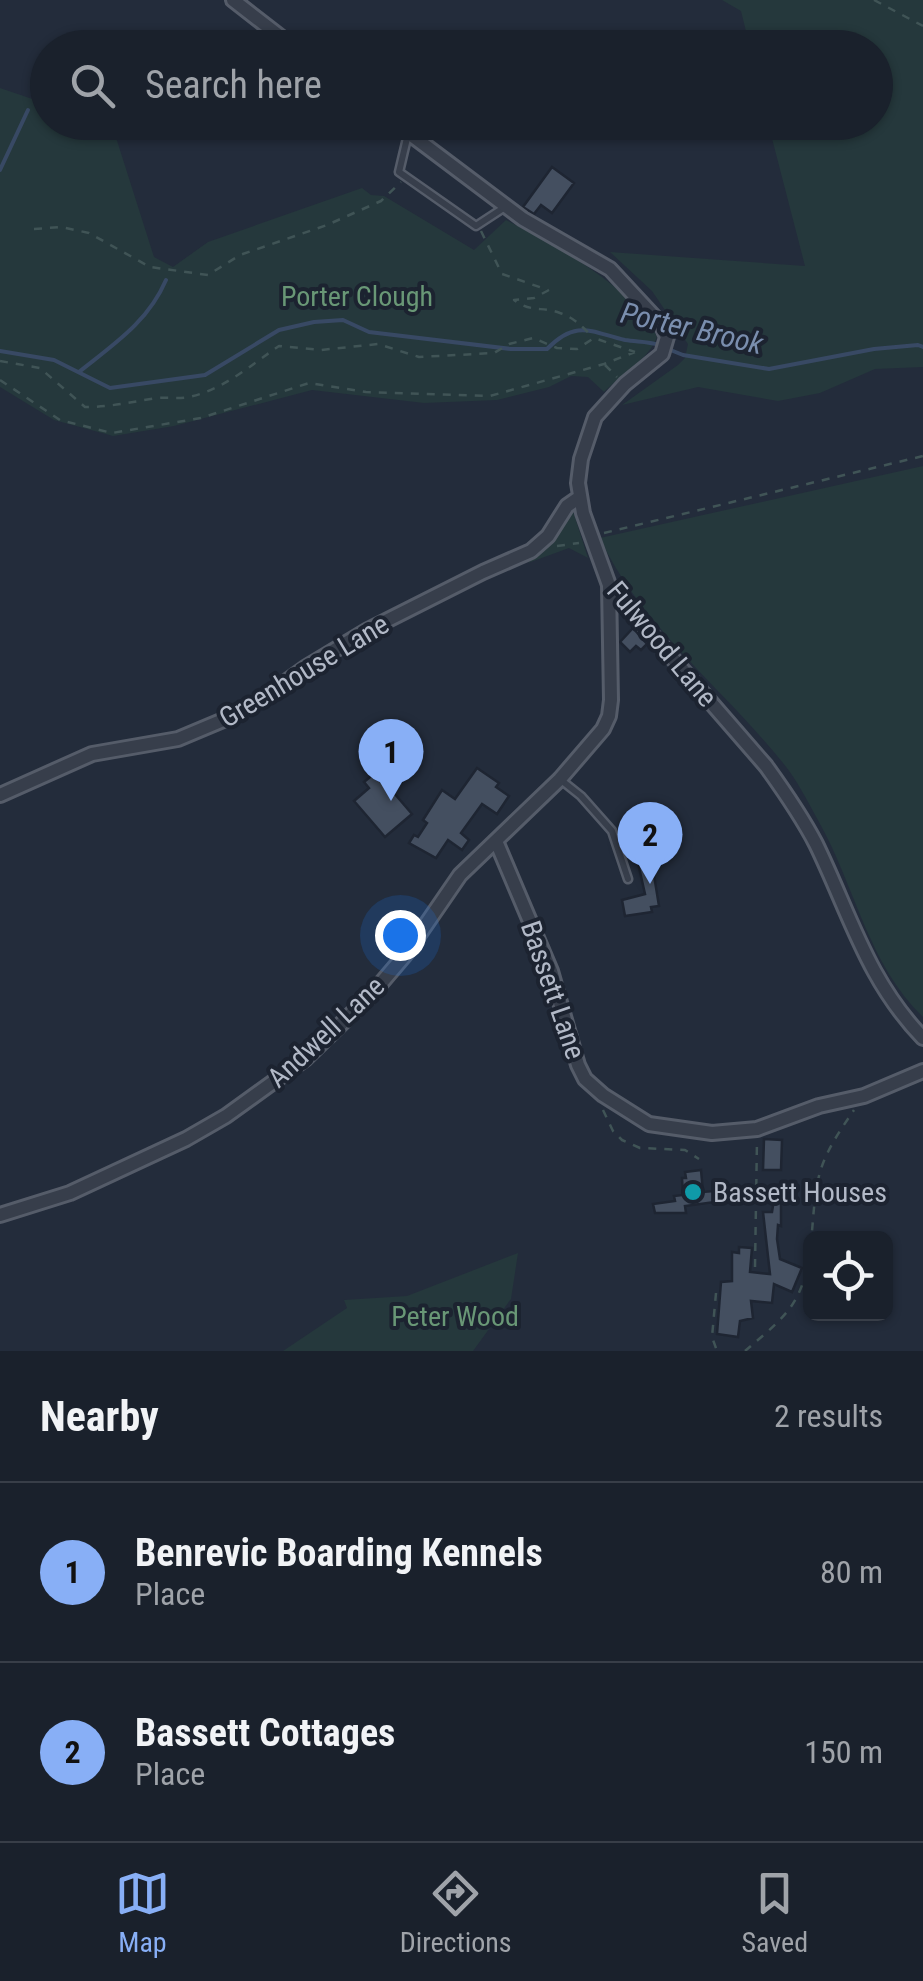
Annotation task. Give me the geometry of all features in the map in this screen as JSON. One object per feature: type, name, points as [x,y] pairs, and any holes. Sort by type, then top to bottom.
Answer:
[{"type":"street","points":[[233,0],[272,30]]},
{"type":"street","name":"Fulwood Lane","points":[[417,140],[506,206],[610,269],[660,324],[666,337],[662,354],[625,384],[595,417],[581,459],[580,497],[591,542],[609,585],[766,766],[815,842],[872,972],[923,1038]]},
{"type":"street","name":"Greenhouse Lane","points":[[0,795],[92,754],[178,739],[228,718],[368,630],[531,551],[548,536],[567,506],[580,497]]},
{"type":"street","name":"Andwell Lane","points":[[0,1214],[70,1193],[134,1166],[226,1116],[306,1059],[371,995],[405,955],[460,875],[560,779],[604,729],[610,716],[609,585]]},
{"type":"street","name":"Bassett Lane","points":[[496,841],[552,971],[578,1065],[603,1095],[648,1124],[712,1133],[757,1128],[819,1106],[858,1098],[923,1071]]},
{"type":"lane","points":[[406,140],[399,172],[476,226],[506,206]]},
{"type":"lane","points":[[560,779],[612,831],[628,879]]},
{"type":"path","points":[[874,0],[923,26]]},
{"type":"path","points":[[34,229],[61,227],[90,233],[150,267],[208,275],[240,255],[381,201],[406,178]]},
{"type":"path","points":[[0,380],[60,420],[112,432],[201,418],[308,383],[366,392],[490,396],[636,352],[594,338],[583,326],[556,311],[528,309],[514,300],[534,298],[549,290],[502,274],[485,236],[476,226]]},
{"type":"path","points":[[0,360],[40,368],[85,407],[108,408],[188,397],[232,379],[279,346],[321,350],[378,344],[419,356],[498,350],[533,338],[558,348],[578,349],[594,338]]},
{"type":"path","points":[[604,364],[625,384]]},
{"type":"path","points":[[553,546],[591,542],[611,530],[923,456]]},
{"type":"path","points":[[603,1095],[606,1119],[622,1140],[640,1148],[684,1150],[699,1159]]},
{"type":"path","points":[[745,1351],[790,1308],[799,1290],[820,1174],[858,1098]]},
{"type":"path","points":[[755,1267],[757,1128]]},
{"type":"path","points":[[716,1292],[712,1337],[717,1351]]},
{"type":"green space","points":[[722,0],[923,0],[923,367],[875,369],[820,393],[778,401],[698,387],[622,405],[678,365],[685,358],[688,344],[652,291],[610,252],[805,266],[772,140],[893,140],[893,30],[746,30],[741,11]]},
{"type":"green space","name":"Porter Clough","points":[[0,88],[30,98],[30,140],[117,140],[154,257],[173,267],[208,242],[362,188],[371,195],[384,196],[474,250],[506,220],[612,284],[646,318],[657,337],[641,360],[604,392],[588,377],[571,376],[549,387],[497,400],[424,403],[312,390],[174,426],[113,436],[54,420],[0,387]]},
{"type":"green space","points":[[923,466],[923,1017],[904,996],[875,949],[832,847],[793,777],[760,735],[660,628],[617,570],[600,538]]},
{"type":"green space","points":[[572,508],[588,558],[569,548],[528,563]]},
{"type":"green space","name":"Peter Wood","points":[[518,1253],[511,1299],[473,1351],[283,1351],[347,1308],[344,1300],[407,1296]]},
{"type":"building","points":[[552,167],[574,183],[552,213],[541,205],[534,214],[523,207]]},
{"type":"building","points":[[633,628],[647,644],[630,652],[620,642]]},
{"type":"building","points":[[477,768],[499,783],[496,787],[509,796],[497,814],[482,804],[461,833],[469,840],[462,850],[448,840],[436,858],[409,843],[427,823],[423,820],[442,790],[455,799]]},
{"type":"building","points":[[376,772],[412,814],[385,837],[354,801],[369,788],[364,782]]},
{"type":"building","points":[[649,861],[659,906],[651,907],[652,912],[625,916],[622,900],[645,894],[638,863]]},
{"type":"building","points":[[764,1139],[782,1140],[781,1170],[763,1170]]},
{"type":"building","name":"Bassett Houses","points":[[701,1170],[703,1192],[714,1191],[715,1202],[685,1206],[686,1213],[655,1213],[653,1204],[675,1201],[674,1196],[683,1195],[685,1172]]},
{"type":"building","points":[[776,1187],[781,1188],[777,1239],[780,1259],[802,1268],[792,1292],[774,1284],[772,1303],[751,1301],[753,1318],[740,1321],[738,1337],[717,1334],[721,1282],[732,1281],[732,1252],[739,1253],[739,1247],[752,1248],[750,1272],[770,1274],[763,1212],[772,1212]]},
{"type":"waterway","points":[[0,170],[28,110]]},
{"type":"waterway","points":[[79,372],[140,320],[166,280]]},
{"type":"waterway","name":"Porter Brook","points":[[0,351],[54,360],[110,388],[205,375],[279,330],[314,322],[343,320],[369,332],[511,349],[547,349],[567,334],[585,330],[659,345]]},
{"type":"waterway","name":"Porter Brook","points":[[668,349],[769,369],[874,349],[923,347]]},
{"type":"place","name":"Benrevic Boarding Kennels","points":[[391,801]]},
{"type":"place","name":"Bassett Cottages","points":[[650,884]]},
{"type":"place","name":"Bassett Houses","points":[[693,1192]]}]
